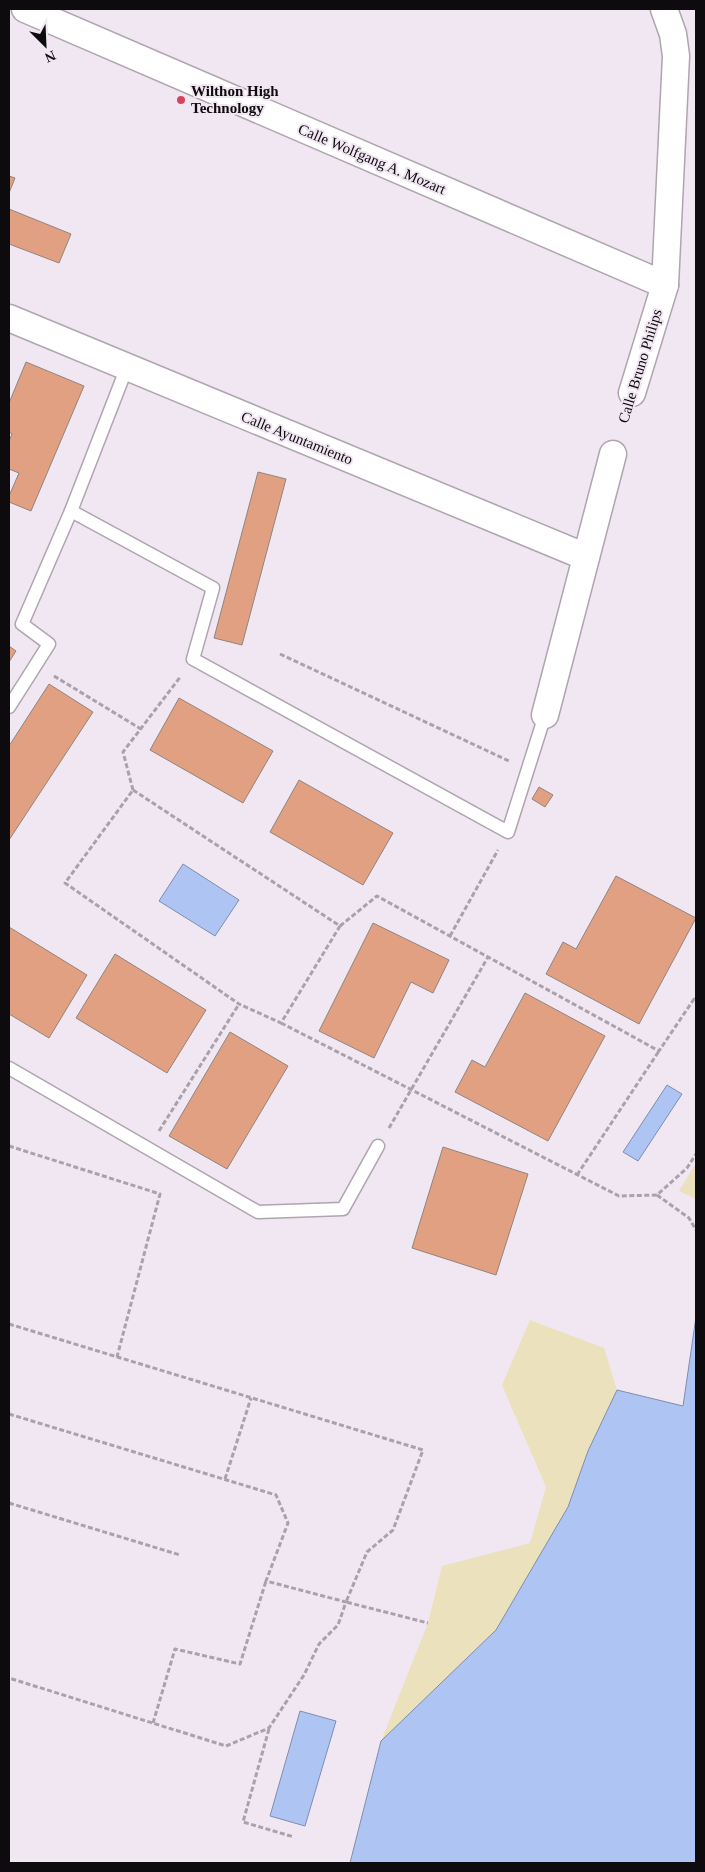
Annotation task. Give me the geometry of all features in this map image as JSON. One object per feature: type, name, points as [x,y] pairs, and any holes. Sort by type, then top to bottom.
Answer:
[{"type":"street","name":"Calle Wolfgang A. Mozart","points":[[25,9],[665,285]]},
{"type":"street","name":"Calle Bruno Philips","points":[[632,393],[665,285],[676,56],[673,34],[664,9]]},
{"type":"street","name":"Calle Ayuntamiento","points":[[9,318],[586,557]]},
{"type":"street","points":[[544,716],[613,454]]},
{"type":"lane","points":[[9,707],[50,644],[22,624],[71,511],[127,367]]},
{"type":"lane","points":[[71,511],[213,588],[193,659],[508,832],[544,716]]},
{"type":"lane","points":[[9,1068],[258,1212],[343,1209],[378,1146]]},
{"type":"path","points":[[280,654],[528,769]]},
{"type":"path","points":[[193,659],[124,752],[133,790],[340,926]]},
{"type":"path","points":[[36,665],[142,729]]},
{"type":"path","points":[[133,790],[65,883],[239,1004],[619,1196],[657,1195],[689,1218],[696,1230]]},
{"type":"path","points":[[450,936],[508,832]]},
{"type":"path","points":[[281,1024],[340,926],[377,896],[659,1051]]},
{"type":"path","points":[[378,1146],[488,956]]},
{"type":"path","points":[[578,1175],[694,999],[696,1001]]},
{"type":"path","points":[[148,1149],[239,1004]]},
{"type":"path","points":[[9,1146],[160,1194],[117,1357]]},
{"type":"path","points":[[657,1195],[687,1168],[696,1154]]},
{"type":"path","points":[[9,1324],[423,1450],[393,1530],[367,1552],[338,1625],[319,1644],[304,1675],[269,1728],[243,1822],[294,1837]]},
{"type":"path","points":[[225,1479],[252,1398]]},
{"type":"path","points":[[9,1414],[276,1495],[288,1523],[266,1580],[240,1664],[176,1649],[153,1723]]},
{"type":"path","points":[[9,1503],[180,1555]]},
{"type":"path","points":[[266,1580],[428,1623]]},
{"type":"path","points":[[9,1678],[226,1746],[269,1728]]},
{"type":"sand","points":[[696,1163],[696,1199],[679,1191]]},
{"type":"sand","points":[[530,1320],[604,1348],[617,1390],[588,1451],[568,1507],[496,1630],[381,1741],[428,1623],[442,1566],[530,1543],[546,1487],[502,1385]]},
{"type":"water","points":[[183,864],[239,900],[215,936],[159,901]]},
{"type":"water","points":[[667,1085],[682,1094],[638,1161],[623,1152]]},
{"type":"water","points":[[696,1317],[696,1863],[350,1863],[381,1741],[496,1630],[568,1507],[588,1451],[617,1390],[683,1406]]},
{"type":"water","points":[[300,1711],[336,1721],[305,1826],[270,1816]]},
{"type":"building","points":[[9,176],[15,178],[9,193]]},
{"type":"building","points":[[9,209],[71,234],[59,263],[9,244]]},
{"type":"building","points":[[26,362],[84,386],[31,511],[9,502],[9,496],[19,473],[9,469],[9,441],[12,434],[9,432],[9,403]]},
{"type":"building","points":[[258,472],[286,479],[242,645],[214,638]]},
{"type":"building","points":[[9,646],[16,651],[9,662]]},
{"type":"building","points":[[49,684],[93,712],[9,840],[9,746]]},
{"type":"building","points":[[179,698],[273,751],[243,803],[150,750]]},
{"type":"building","points":[[299,780],[393,833],[363,885],[270,832]]},
{"type":"building","points":[[539,787],[553,795],[545,807],[532,799]]},
{"type":"building","points":[[616,876],[696,918],[639,1024],[546,974],[563,942],[576,949]]},
{"type":"building","points":[[373,923],[449,960],[433,993],[411,982],[374,1058],[319,1031]]},
{"type":"building","points":[[9,927],[87,975],[49,1038],[9,1014]]},
{"type":"building","points":[[115,954],[206,1010],[167,1073],[76,1018]]},
{"type":"building","points":[[525,993],[605,1036],[548,1141],[455,1092],[472,1060],[485,1067]]},
{"type":"building","points":[[230,1032],[288,1066],[227,1169],[169,1136]]},
{"type":"building","points":[[443,1147],[528,1174],[496,1275],[412,1248]]},
{"type":"place","name":"Wilthon High Technology","points":[[181,100]]}]
